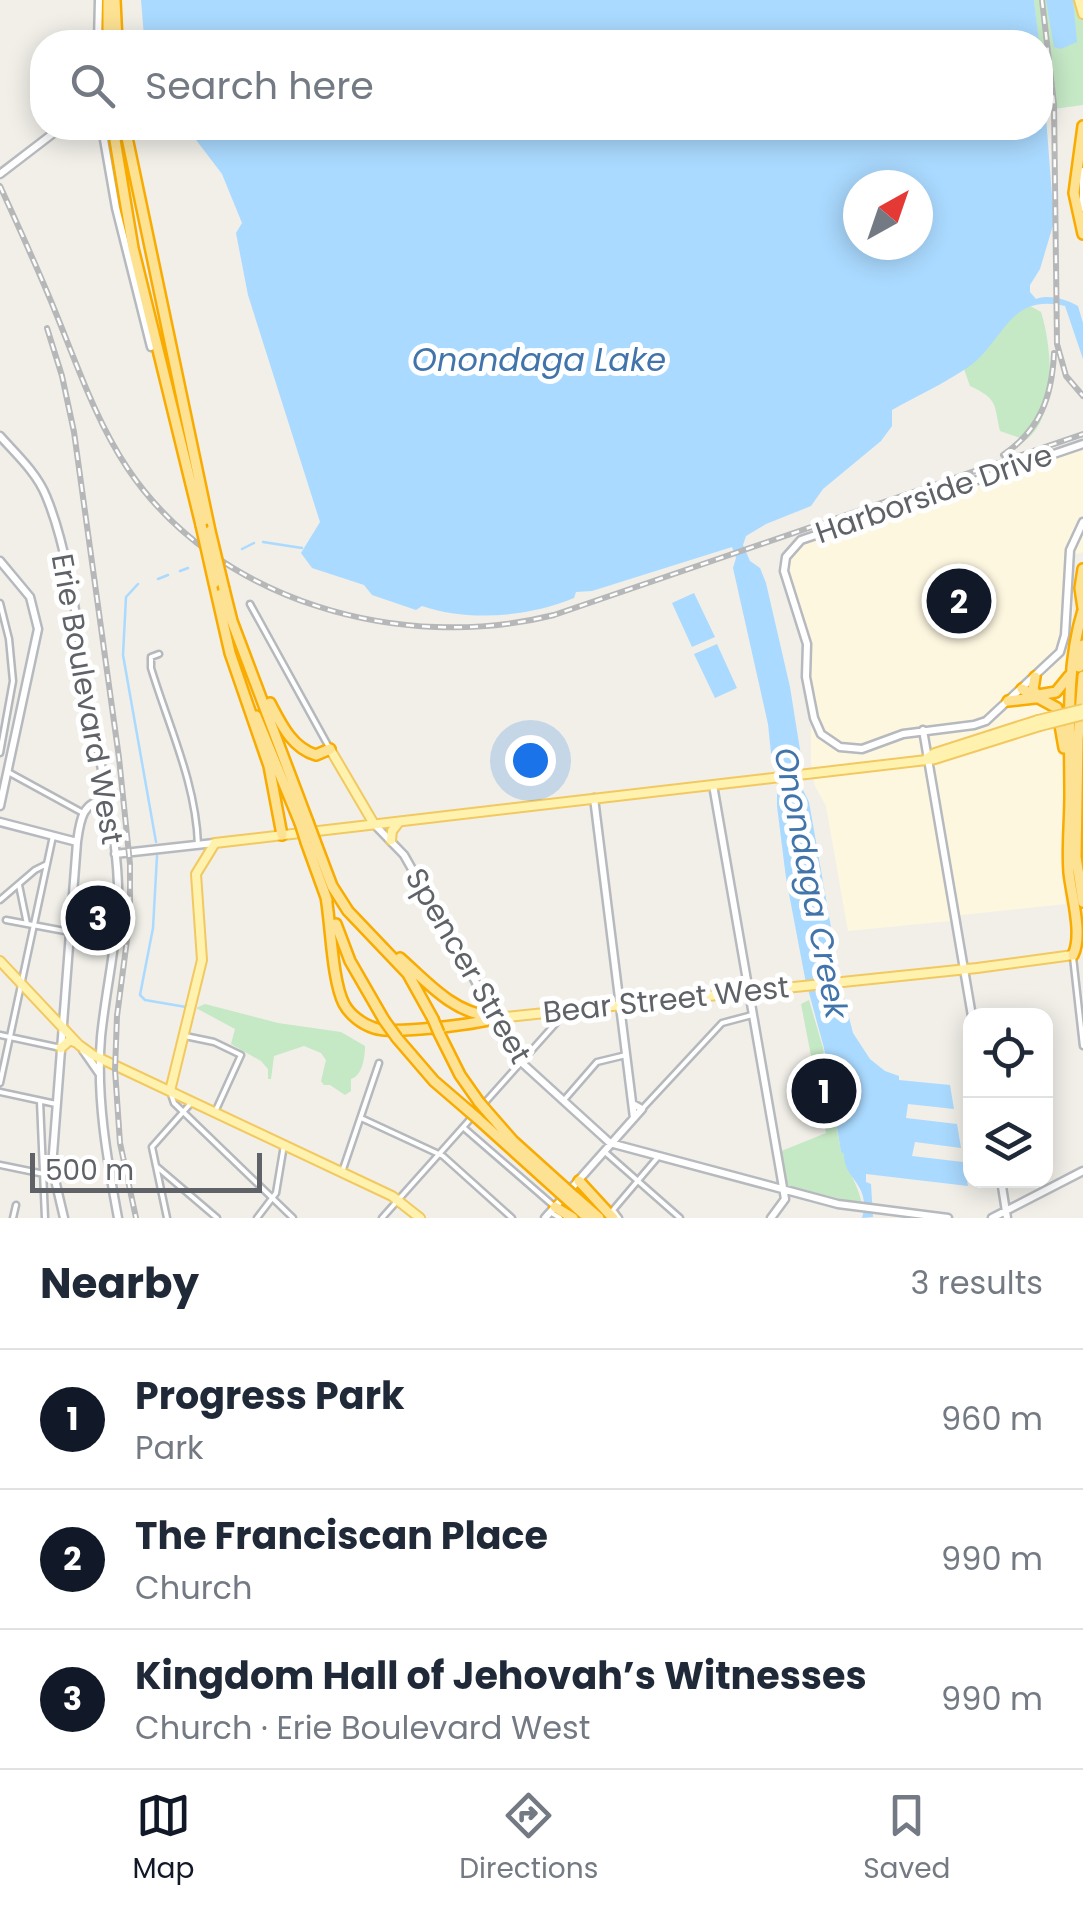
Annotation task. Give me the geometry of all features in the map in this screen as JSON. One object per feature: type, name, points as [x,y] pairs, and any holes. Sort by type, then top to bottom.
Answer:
[{"type":"highway","points":[[109,30],[112,0]]},
{"type":"highway","points":[[112,0],[115,30]]},
{"type":"highway","points":[[1083,126],[1074,193],[1083,234]]},
{"type":"highway","points":[[115,140],[133,248],[175,420]]},
{"type":"highway","points":[[126,140],[214,582],[237,672],[269,766],[282,835]]},
{"type":"highway","points":[[151,346],[240,645],[350,961],[384,1020],[434,1080],[599,1218]]},
{"type":"highway","points":[[1072,955],[1080,946],[1070,873],[1070,796],[1074,664],[1083,609],[1082,573]]},
{"type":"highway","points":[[240,645],[291,738],[310,753],[320,754],[330,748]]},
{"type":"highway","points":[[1077,761],[1074,716],[1083,645]]},
{"type":"highway","points":[[1008,702],[1050,694],[1062,687],[1074,664]]},
{"type":"highway","points":[[237,672],[304,823]]},
{"type":"highway","points":[[1083,676],[1076,857],[1083,902]]},
{"type":"highway","points":[[1035,677],[1032,689],[1037,696]]},
{"type":"highway","points":[[1023,688],[1052,703],[1060,714],[1070,796]]},
{"type":"highway","points":[[310,842],[338,897],[362,928],[453,1004],[497,1018]]},
{"type":"highway","points":[[326,897],[340,992],[348,1010],[363,1022],[379,1029],[401,1030],[497,1018]]},
{"type":"highway","points":[[374,939],[408,974],[460,1075],[482,1106],[562,1190]]},
{"type":"highway","points":[[481,1016],[488,1004]]},
{"type":"highway","points":[[578,1181],[616,1214]]},
{"type":"highway","points":[[572,1198],[588,1218]]},
{"type":"highway","points":[[550,1212],[573,1218]]},
{"type":"main road","points":[[1079,0],[1083,14]]},
{"type":"main road","points":[[927,758],[942,750],[1083,712]]},
{"type":"main road","points":[[170,1092],[203,957],[196,874],[215,843],[935,759],[1039,723]]},
{"type":"main road","points":[[330,748],[374,824]]},
{"type":"main road","points":[[391,840],[393,828],[403,820]]},
{"type":"main road","name":"Bear Street West","points":[[497,1018],[964,970],[1072,955]]},
{"type":"main road","points":[[0,961],[78,1044]]},
{"type":"main road","points":[[60,1048],[70,1040],[100,1058],[398,1200],[420,1218]]},
{"type":"street","points":[[98,30],[99,0]]},
{"type":"street","points":[[0,174],[42,140]]},
{"type":"street","points":[[104,140],[116,208],[151,346]]},
{"type":"street","points":[[1083,170],[1083,208]]},
{"type":"street","name":"Erie Boulevard West","points":[[0,436],[40,485],[50,508],[108,799],[118,908],[100,1075],[107,1160],[118,1218]]},
{"type":"street","name":"Harborside Drive","points":[[923,730],[862,748],[840,747],[821,734],[806,677],[807,644],[785,578],[786,557],[801,540],[1080,445]]},
{"type":"street","points":[[971,1008],[923,730],[981,724],[1056,658],[1063,646],[1070,550],[1083,522]]},
{"type":"street","points":[[0,561],[25,589],[37,619],[38,640],[1,800]]},
{"type":"street","points":[[0,603],[14,682],[0,753]]},
{"type":"street","points":[[250,604],[330,748]]},
{"type":"street","points":[[159,654],[150,660],[190,790],[198,845]]},
{"type":"street","points":[[0,717],[19,721]]},
{"type":"street","points":[[925,744],[942,750]]},
{"type":"street","points":[[8,771],[83,813]]},
{"type":"street","points":[[713,784],[784,1201],[772,1218]]},
{"type":"street","points":[[594,798],[634,1118]]},
{"type":"street","points":[[64,1218],[54,1176],[56,1104],[76,842],[83,813],[92,802],[108,799]]},
{"type":"street","points":[[0,822],[76,842]]},
{"type":"street","name":"Spencer Street","points":[[374,824],[408,862],[521,1062],[616,1145]]},
{"type":"street","points":[[0,1084],[53,836]]},
{"type":"street","points":[[115,854],[215,843]]},
{"type":"street","points":[[1,897],[47,864]]},
{"type":"street","points":[[19,883],[26,924]]},
{"type":"street","points":[[6,920],[70,932]]},
{"type":"street","points":[[1072,955],[1083,1046]]},
{"type":"street","points":[[382,1218],[566,1012]]},
{"type":"street","points":[[616,1160],[616,1145],[634,1118],[718,1026],[752,1016]]},
{"type":"street","points":[[0,1035],[60,1048]]},
{"type":"street","points":[[78,1044],[94,1050],[102,1035]]},
{"type":"street","points":[[184,1036],[214,1042],[241,1055],[215,1112]]},
{"type":"street","points":[[78,1044],[100,1075]]},
{"type":"street","points":[[563,1101],[597,1062],[626,1054]]},
{"type":"street","points":[[342,1172],[380,1063]]},
{"type":"street","points":[[152,1083],[293,1218]]},
{"type":"street","points":[[0,1092],[56,1104]]},
{"type":"street","points":[[170,1092],[174,1103]]},
{"type":"street","points":[[40,1101],[45,1218]]},
{"type":"street","points":[[167,1218],[153,1142],[192,1102]]},
{"type":"street","points":[[633,1103],[642,1110]]},
{"type":"street","points":[[361,1118],[440,1154],[512,1218]]},
{"type":"street","points":[[463,1127],[560,1218]]},
{"type":"street","points":[[258,1218],[274,1198],[284,1145]]},
{"type":"street","points":[[550,1212],[604,1152],[616,1145],[862,1208],[948,1218]]},
{"type":"street","points":[[604,1152],[680,1218]]},
{"type":"street","points":[[616,1214],[658,1157]]},
{"type":"street","points":[[0,1165],[54,1176]]},
{"type":"street","points":[[155,1166],[218,1218]]},
{"type":"street","points":[[992,1218],[1007,1215],[1083,1172]]},
{"type":"street","points":[[1002,1188],[1007,1215]]},
{"type":"street","points":[[13,1218],[16,1205]]},
{"type":"shaded area","points":[[1083,440],[1083,552],[1074,555],[1065,694],[1065,837],[1061,850],[1065,904],[848,931],[826,806],[815,786],[811,764],[811,724],[802,666],[804,642],[782,575],[782,556],[801,536]]},
{"type":"green space","points":[[1034,0],[1083,0],[1083,105],[1053,109],[1053,30],[1037,30]]},
{"type":"green space","points":[[1030,306],[1041,312],[1050,380],[1043,415],[1026,440],[1000,431],[993,403],[970,386],[964,369],[1015,313]]},
{"type":"green space","points":[[809,1000],[823,1048],[841,1152],[862,1204],[785,1185],[779,1152],[826,1133],[801,1004]]},
{"type":"green space","points":[[205,1004],[278,1023],[341,1032],[365,1046],[360,1070],[351,1079],[351,1091],[345,1095],[324,1085],[321,1081],[326,1060],[321,1053],[304,1046],[274,1056],[268,1079],[268,1069],[261,1061],[231,1044],[235,1029],[196,1008]]},
{"type":"water","points":[[141,0],[1034,0],[1038,30],[144,30]]},
{"type":"water","points":[[1046,0],[1073,0],[1077,42],[1061,49],[1054,47]]},
{"type":"water","name":"Onondaga Lake","points":[[196,140],[1048,140],[1054,222],[1030,292],[1036,299],[1057,298],[1078,306],[1083,323],[1083,359],[1065,306],[1046,304],[1019,313],[967,368],[892,410],[892,426],[881,441],[823,489],[811,506],[766,524],[746,536],[743,545],[766,583],[790,687],[801,756],[795,774],[809,802],[853,1033],[870,1059],[899,1076],[899,1080],[950,1085],[954,1109],[908,1104],[906,1118],[957,1124],[961,1148],[915,1142],[912,1156],[963,1162],[963,1185],[866,1174],[866,1182],[871,1184],[873,1217],[862,1218],[863,1197],[841,1152],[824,1048],[805,978],[777,806],[777,794],[785,784],[771,753],[732,547],[592,591],[576,592],[574,598],[537,610],[479,616],[422,606],[416,610],[372,595],[364,585],[312,568],[301,553],[320,522],[248,295],[236,233],[242,223],[222,174]]},
{"type":"water","points":[[694,593],[715,637],[692,647],[672,603]]},
{"type":"water","points":[[717,644],[737,688],[715,698],[694,654]]},
{"type":"waterway","points":[[263,542],[302,548]]},
{"type":"waterway","points":[[242,549],[254,543]]},
{"type":"waterway","points":[[180,571],[188,568]]},
{"type":"waterway","points":[[158,579],[168,575]]},
{"type":"waterway","points":[[138,584],[126,597],[123,655],[156,842]]},
{"type":"waterway","points":[[157,856],[153,928],[140,995],[145,1000],[186,1007]]},
{"type":"railway","points":[[1042,0],[1045,30]]},
{"type":"railway","points":[[1053,95],[1057,344],[1066,376],[1083,396]]},
{"type":"railway","points":[[0,186],[106,432],[128,469],[166,515],[211,554],[263,584],[318,606],[377,621],[436,627],[496,625],[554,615],[1083,434]]},
{"type":"railway","points":[[47,328],[74,432],[130,864],[130,917],[117,1016],[115,1070],[120,1143],[136,1218]]},
{"type":"railway","points":[[1003,455],[1026,435],[1042,411],[1054,353]]},
{"type":"place","name":"The Franciscan Place","points":[[959,601]]},
{"type":"place","name":"Kingdom Hall of Jehovah’s Witnesses","points":[[98,918]]},
{"type":"place","name":"Progress Park","points":[[824,1091]]},
{"type":"water label","name":"Onondaga Creek","points":[[811,883]]}]
